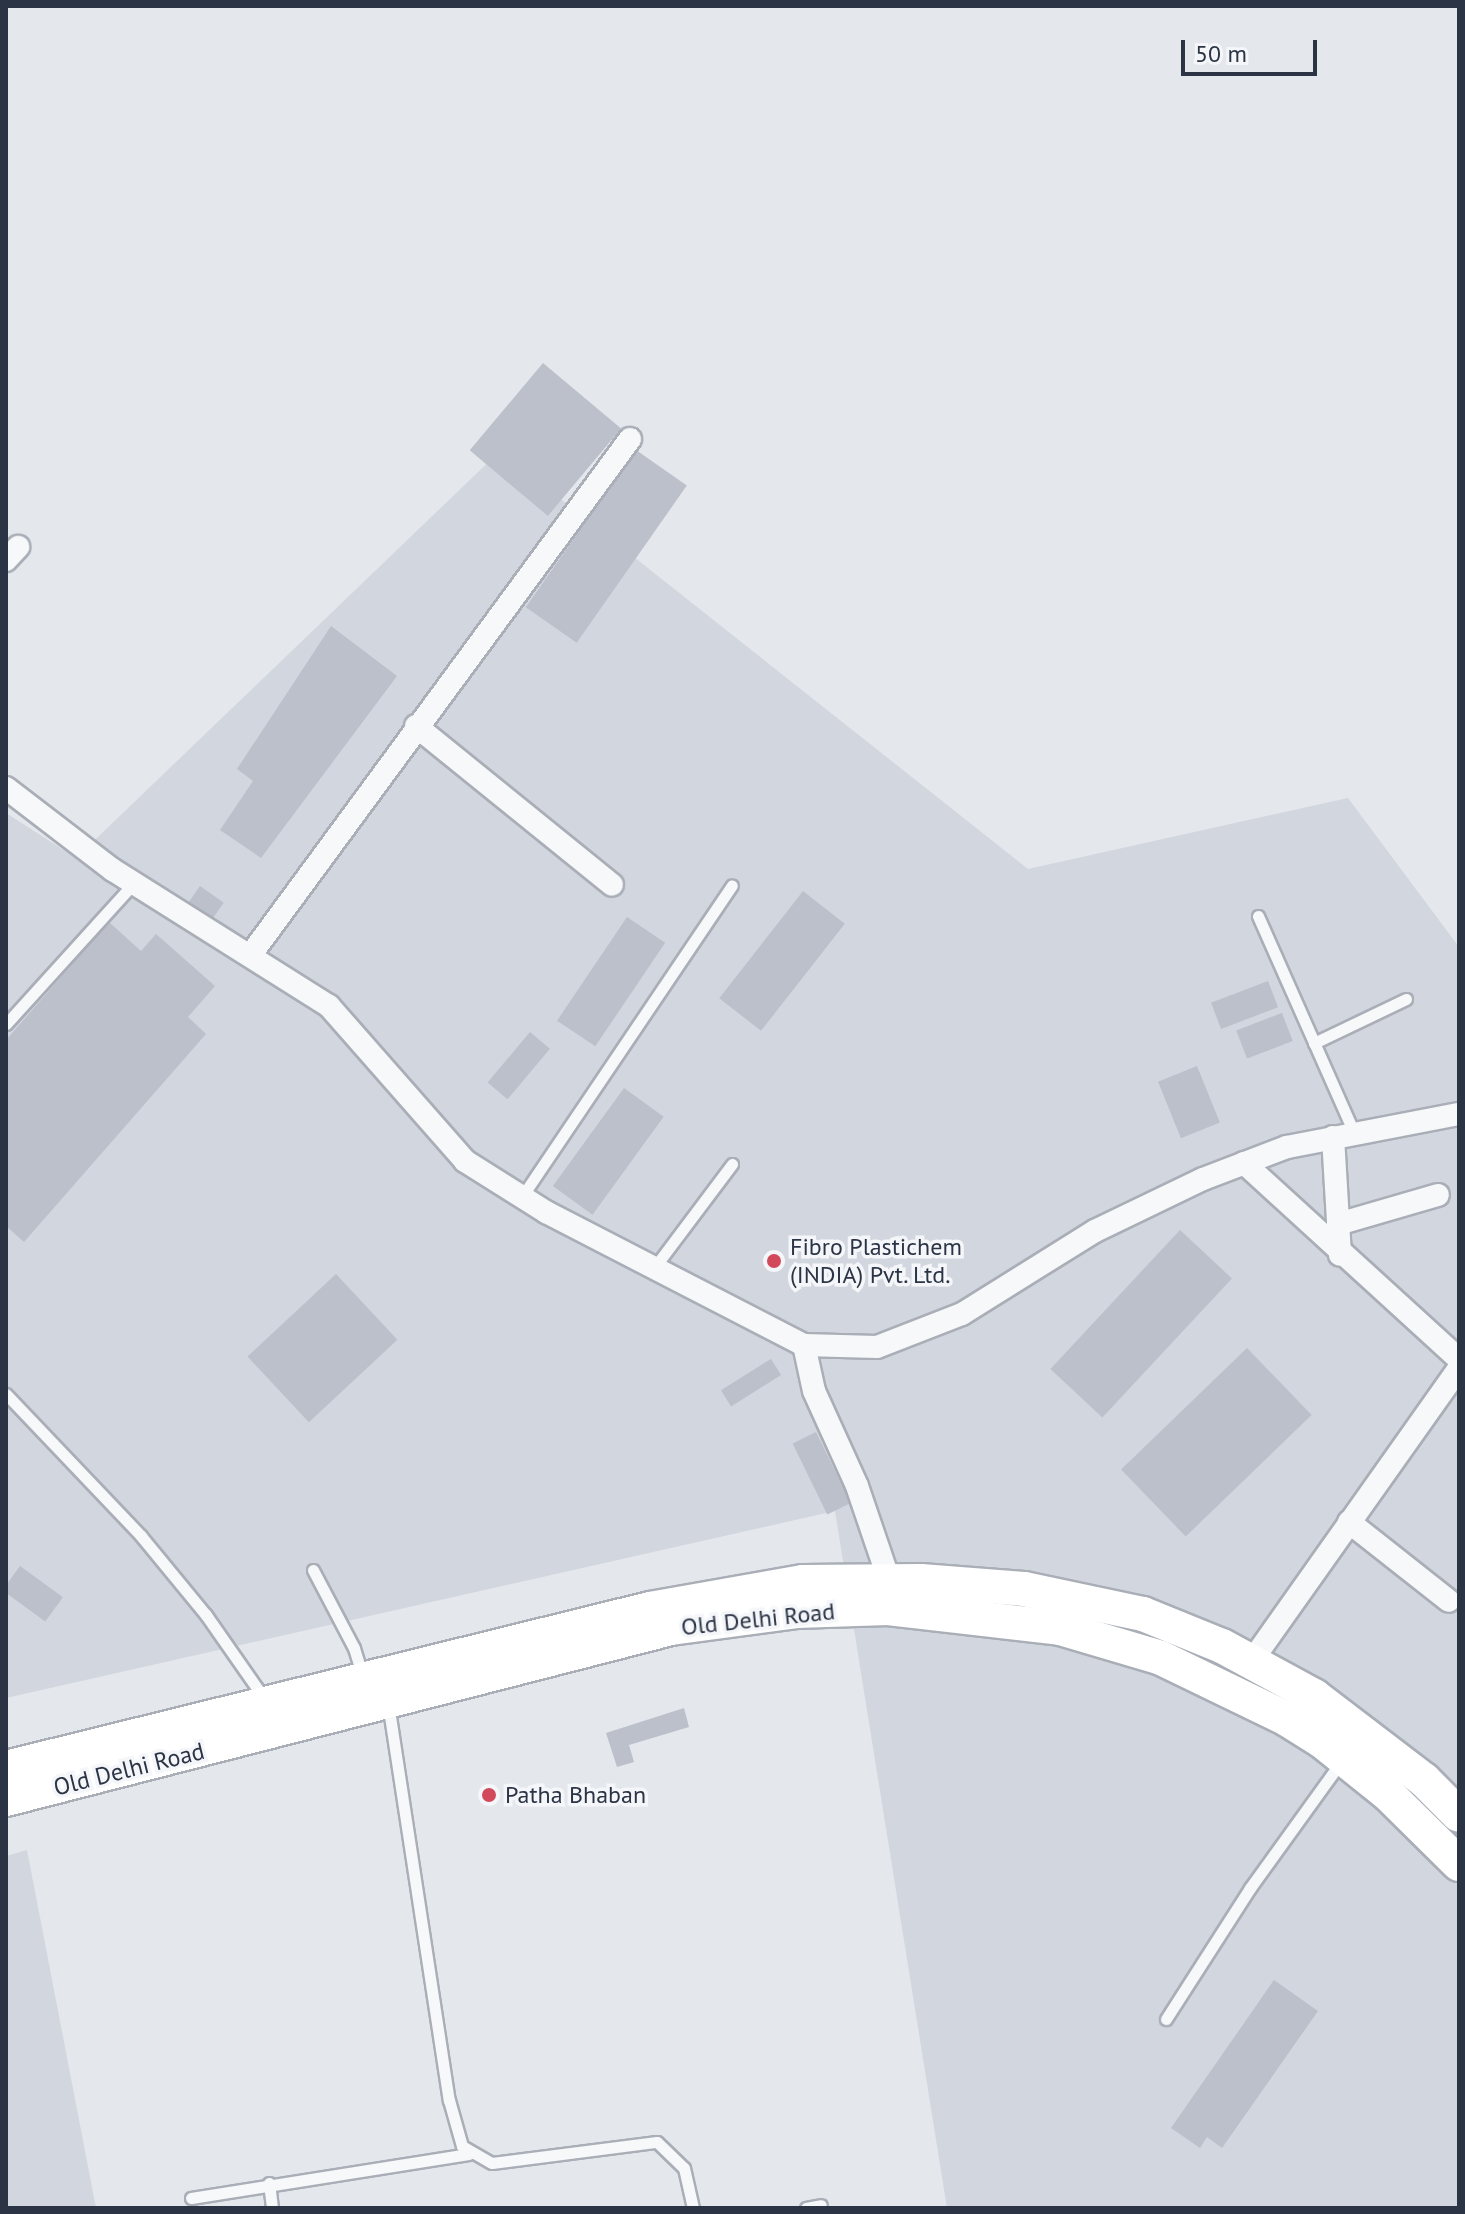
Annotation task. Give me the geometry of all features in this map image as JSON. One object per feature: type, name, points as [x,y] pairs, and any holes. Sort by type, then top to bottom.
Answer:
[{"type":"main road","name":"Old Delhi Road","points":[[6,1768],[665,1606],[803,1582],[890,1583],[1024,1589],[1143,1614],[1251,1662],[1314,1696],[1424,1780],[1459,1815]]},
{"type":"main road","name":"Old Delhi Road","points":[[6,1799],[671,1628],[796,1611],[888,1608],[1060,1628],[1161,1658],[1287,1719],[1344,1758],[1459,1864]]},
{"type":"street","points":[[252,953],[630,439]]},
{"type":"street","points":[[416,726],[612,885]]},
{"type":"street","points":[[6,788],[134,883],[252,953],[329,1006],[465,1161],[520,1198],[804,1345],[877,1347],[962,1314],[1095,1231],[1244,1163],[1344,1135],[1459,1114]]},
{"type":"street","points":[[1340,1255],[1338,1224],[1344,1135]]},
{"type":"street","points":[[1244,1163],[1340,1255],[1459,1359]]},
{"type":"street","points":[[1338,1224],[1438,1195]]},
{"type":"street","points":[[804,1345],[814,1391],[857,1486],[890,1583]]},
{"type":"street","points":[[1251,1662],[1459,1368]]},
{"type":"street","points":[[1349,1522],[1449,1601]]},
{"type":"lane","points":[[6,1024],[134,883]]},
{"type":"lane","points":[[520,1198],[732,885]]},
{"type":"lane","points":[[1258,916],[1314,1043],[1344,1135]]},
{"type":"lane","points":[[1314,1043],[1406,999]]},
{"type":"lane","points":[[654,1268],[732,1164]]},
{"type":"lane","points":[[6,1394],[141,1536],[206,1615],[266,1702]]},
{"type":"lane","points":[[313,1570],[354,1648],[363,1678]]},
{"type":"lane","points":[[388,1703],[449,2100],[469,2154]]},
{"type":"lane","points":[[1166,2019],[1250,1888],[1344,1758]]},
{"type":"lane","points":[[191,2198],[269,2183],[469,2154],[492,2163],[657,2142],[684,2168],[693,2208]]},
{"type":"lane","points":[[269,2183],[272,2208]]},
{"type":"lane","points":[[806,2208],[821,2205]]},
{"type":"shaded area","points":[[500,451],[1028,869],[1348,798],[1459,947],[1459,2208],[947,2208],[835,1511],[6,1698],[6,813],[76,858]]},
{"type":"shaded area","points":[[27,1850],[96,2208],[6,2208],[6,1856]]},
{"type":"building","points":[[543,363],[621,429],[548,516],[470,450]]},
{"type":"building","points":[[636,450],[687,486],[577,643],[526,607]]},
{"type":"building","points":[[331,626],[397,676],[261,858],[220,830],[253,781],[237,769]]},
{"type":"building","points":[[200,886],[224,903],[210,922],[186,906]]},
{"type":"building","points":[[803,891],[845,924],[761,1031],[719,998]]},
{"type":"building","points":[[627,917],[665,943],[595,1046],[557,1021]]},
{"type":"building","points":[[109,922],[141,951],[156,934],[215,986],[188,1017],[206,1034],[24,1242],[6,1226],[6,1040]]},
{"type":"building","points":[[1268,981],[1278,1007],[1221,1029],[1211,1003]]},
{"type":"building","points":[[1282,1013],[1293,1041],[1247,1059],[1236,1031]]},
{"type":"building","points":[[530,1032],[550,1049],[507,1099],[488,1083]]},
{"type":"building","points":[[1197,1066],[1220,1123],[1181,1138],[1158,1082]]},
{"type":"building","points":[[624,1088],[664,1117],[593,1215],[553,1186]]},
{"type":"building","points":[[1180,1230],[1232,1278],[1102,1417],[1050,1369]]},
{"type":"building","points":[[336,1274],[397,1340],[309,1422],[248,1357]]},
{"type":"building","points":[[1247,1348],[1312,1415],[1186,1536],[1121,1470]]},
{"type":"building","points":[[771,1359],[781,1375],[731,1406],[721,1390]]},
{"type":"building","points":[[816,1432],[851,1503],[827,1514],[793,1443]]},
{"type":"building","points":[[20,1566],[63,1597],[45,1621],[6,1593],[6,1585]]},
{"type":"building","points":[[684,1708],[689,1727],[629,1745],[634,1762],[617,1767],[606,1733]]},
{"type":"building","points":[[1274,1980],[1318,2011],[1222,2148],[1207,2137],[1200,2148],[1171,2128]]},
{"type":"place","name":"Fibro Plastichem (INDIA) Pvt. Ltd.","points":[[774,1261]]},
{"type":"place","name":"Patha Bhaban","points":[[489,1795]]}]
